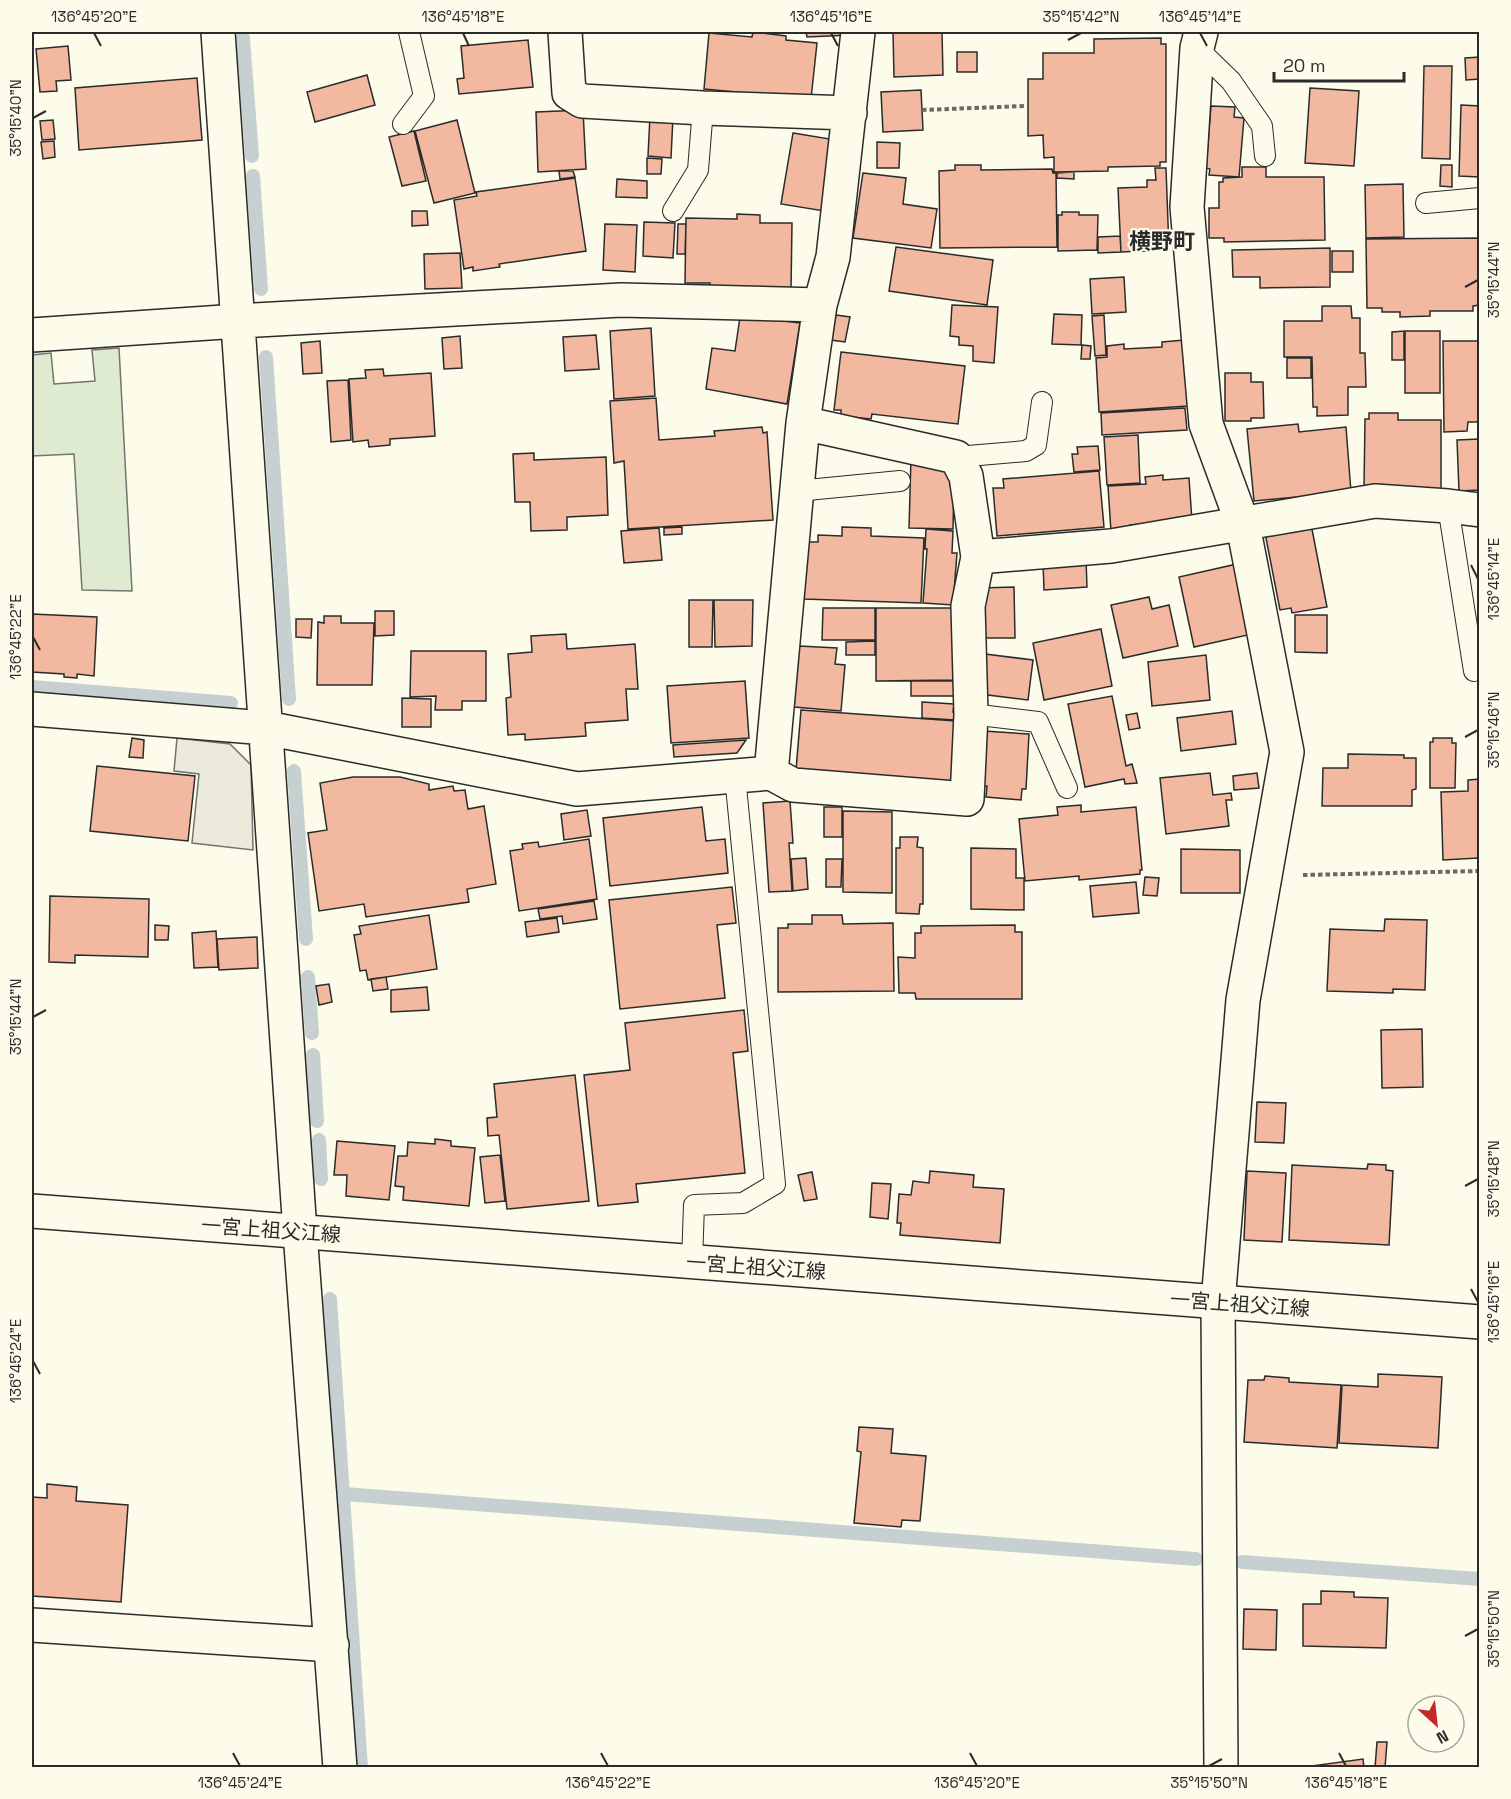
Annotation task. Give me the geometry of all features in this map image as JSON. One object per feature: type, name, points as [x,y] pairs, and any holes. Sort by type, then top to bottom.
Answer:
[{"type":"street","points":[[219,32],[300,1232],[340,1767]]},
{"type":"street","points":[[565,32],[569,93],[582,101],[850,113]]},
{"type":"street","points":[[771,773],[803,423],[820,306],[833,257],[858,32]]},
{"type":"street","points":[[1199,40],[1187,207],[1206,424],[1243,525],[1287,752],[1243,1000],[1218,1302],[1221,1767]]},
{"type":"street","points":[[32,335],[621,300],[820,306]]},
{"type":"street","points":[[32,710],[266,728],[577,789],[771,773],[793,785],[967,799],[971,714],[968,606],[978,557],[966,476],[956,458],[803,423]]},
{"type":"street","points":[[978,557],[1111,546],[1375,501],[1464,508]]},
{"type":"street","name":"一宮上祖父江線","points":[[32,1211],[1479,1322]]},
{"type":"street","points":[[32,1625],[332,1645]]},
{"type":"lane","points":[[402,124],[424,96],[410,32]]},
{"type":"lane","points":[[1199,40],[1262,126],[1264,156]]},
{"type":"lane","points":[[673,211],[698,170],[703,108]]},
{"type":"lane","points":[[1426,203],[1479,198]]},
{"type":"lane","points":[[956,458],[1026,451],[1036,446],[1042,402]]},
{"type":"lane","points":[[797,491],[900,481]]},
{"type":"lane","points":[[1464,508],[1474,671]]},
{"type":"lane","points":[[971,714],[1038,722],[1067,788]]},
{"type":"lane","points":[[692,1262],[694,1205],[743,1203],[775,1184],[735,776]]},
{"type":"path","points":[[922,110],[1025,106]]},
{"type":"path","points":[[1266,876],[1479,871]]},
{"type":"green space","points":[[119,348],[132,591],[82,590],[74,454],[32,456],[32,355],[51,353],[54,384],[95,381],[92,350]]},
{"type":"shaded area","points":[[177,738],[230,744],[251,765],[253,850],[192,843],[199,774],[174,771]]},
{"type":"building","points":[[753,32],[786,36],[786,40],[817,43],[811,99],[704,89],[709,33],[752,37]]},
{"type":"building","points":[[806,32],[850,32],[850,35],[807,37]]},
{"type":"building","points":[[893,32],[942,32],[943,75],[894,77]]},
{"type":"building","points":[[1161,38],[1161,44],[1166,44],[1166,162],[1160,162],[1160,166],[1108,167],[1108,171],[1054,172],[1054,157],[1044,158],[1043,135],[1028,136],[1028,79],[1043,79],[1043,53],[1094,53],[1094,39]]},
{"type":"building","points":[[528,40],[533,87],[459,94],[457,79],[464,78],[461,46]]},
{"type":"building","points":[[68,46],[71,80],[56,81],[57,91],[40,92],[36,49]]},
{"type":"building","points":[[957,52],[977,52],[977,72],[957,72]]},
{"type":"building","points":[[1480,57],[1480,79],[1466,80],[1465,58]]},
{"type":"building","points":[[1424,66],[1452,66],[1450,159],[1422,158]]},
{"type":"building","points":[[367,75],[375,105],[315,122],[307,92]]},
{"type":"building","points":[[197,78],[202,140],[79,150],[75,88]]},
{"type":"building","points":[[1310,88],[1359,91],[1354,166],[1305,163]]},
{"type":"building","points":[[921,90],[923,130],[883,132],[881,92]]},
{"type":"building","points":[[1461,105],[1480,106],[1480,177],[1459,176]]},
{"type":"building","points":[[1211,106],[1235,107],[1234,117],[1244,118],[1239,177],[1209,175],[1210,169],[1206,168]]},
{"type":"building","points":[[583,110],[586,169],[538,172],[536,112]]},
{"type":"building","points":[[650,116],[673,117],[671,158],[648,156]]},
{"type":"building","points":[[53,120],[55,139],[42,140],[40,121]]},
{"type":"building","points":[[457,120],[475,193],[434,203],[415,131]]},
{"type":"building","points":[[414,131],[426,181],[402,186],[389,137]]},
{"type":"building","points":[[793,133],[836,140],[824,211],[781,204]]},
{"type":"building","points":[[54,141],[55,157],[43,159],[41,142]]},
{"type":"building","points":[[877,142],[900,143],[899,168],[877,168]]},
{"type":"building","points":[[647,158],[662,159],[661,174],[647,174]]},
{"type":"building","points":[[955,165],[981,165],[981,170],[1052,169],[1053,173],[1056,173],[1057,247],[940,248],[939,171],[955,170]]},
{"type":"building","points":[[1441,165],[1452,165],[1452,187],[1440,186]]},
{"type":"building","points":[[1242,167],[1266,167],[1266,177],[1324,177],[1325,240],[1224,242],[1224,238],[1209,238],[1209,208],[1219,208],[1219,182],[1223,182],[1223,178],[1242,177]]},
{"type":"building","points":[[1155,168],[1166,168],[1169,250],[1121,252],[1118,188],[1147,187],[1147,180],[1156,180]]},
{"type":"building","points":[[559,171],[573,171],[575,177],[560,179]]},
{"type":"building","points":[[1074,172],[1074,179],[1057,178],[1057,173]]},
{"type":"building","points":[[863,173],[906,178],[903,204],[937,209],[931,248],[853,238]]},
{"type":"building","points":[[575,178],[586,251],[499,264],[500,267],[473,271],[473,267],[464,269],[454,200],[477,196],[476,192]]},
{"type":"building","points":[[617,179],[647,181],[647,198],[616,197]]},
{"type":"building","points":[[1403,184],[1404,237],[1366,238],[1365,185]]},
{"type":"building","points":[[412,211],[427,211],[428,225],[412,226]]},
{"type":"building","points":[[1062,212],[1098,215],[1097,250],[1058,251],[1058,215],[1062,215]]},
{"type":"building","points":[[737,214],[760,215],[760,223],[792,223],[791,291],[709,290],[710,283],[685,283],[686,218],[737,219]]},
{"type":"building","points":[[644,222],[675,223],[673,258],[643,256]]},
{"type":"building","points":[[605,224],[637,225],[635,272],[603,270]]},
{"type":"building","points":[[678,224],[686,224],[685,254],[677,254]]},
{"type":"building","points":[[1120,236],[1121,252],[1098,253],[1098,237]]},
{"type":"building","points":[[1480,238],[1480,305],[1473,306],[1473,311],[1430,311],[1430,316],[1400,317],[1400,312],[1382,312],[1382,308],[1367,308],[1366,239]]},
{"type":"building","points":[[896,247],[993,260],[987,305],[889,291]]},
{"type":"building","points":[[1330,248],[1330,287],[1260,288],[1260,277],[1233,277],[1232,250]]},
{"type":"building","points":[[1332,251],[1353,251],[1353,272],[1332,272]]},
{"type":"building","points":[[460,253],[462,288],[425,289],[424,254]]},
{"type":"building","points":[[1124,277],[1126,312],[1092,314],[1090,279]]},
{"type":"building","points":[[952,305],[998,307],[994,363],[973,361],[973,346],[959,345],[959,337],[950,336]]},
{"type":"building","points":[[1322,306],[1351,306],[1352,318],[1360,318],[1360,353],[1365,353],[1366,387],[1348,387],[1348,415],[1317,416],[1317,407],[1313,407],[1312,357],[1284,357],[1284,321],[1322,321]]},
{"type":"building","points":[[1054,314],[1082,315],[1081,345],[1052,344]]},
{"type":"building","points":[[836,315],[850,317],[845,342],[831,340]]},
{"type":"building","points":[[1104,315],[1106,355],[1095,356],[1092,316]]},
{"type":"building","points":[[740,317],[800,323],[787,404],[706,389],[712,348],[735,351]]},
{"type":"building","points":[[651,328],[655,396],[614,399],[610,331]]},
{"type":"building","points":[[1404,331],[1404,360],[1392,360],[1392,332]]},
{"type":"building","points":[[1405,331],[1440,331],[1440,393],[1405,393]]},
{"type":"building","points":[[596,335],[599,369],[565,371],[563,337]]},
{"type":"building","points":[[460,336],[462,368],[444,369],[442,338]]},
{"type":"building","points":[[1184,340],[1188,406],[1099,412],[1096,358],[1107,357],[1107,346],[1124,344],[1124,349],[1162,347],[1162,342]]},
{"type":"building","points":[[320,341],[322,373],[303,374],[301,343]]},
{"type":"building","points":[[1443,341],[1480,341],[1480,422],[1468,422],[1467,431],[1444,432]]},
{"type":"building","points":[[1082,345],[1091,346],[1090,359],[1081,359]]},
{"type":"building","points":[[841,352],[965,366],[958,424],[872,414],[871,419],[841,416],[841,410],[834,410]]},
{"type":"building","points":[[1287,358],[1311,358],[1311,378],[1287,378]]},
{"type":"building","points":[[383,369],[384,376],[431,373],[435,436],[390,439],[390,445],[369,447],[368,440],[353,442],[349,379],[366,378],[365,370]]},
{"type":"building","points":[[1225,373],[1251,373],[1251,382],[1263,382],[1264,418],[1251,418],[1251,421],[1225,421]]},
{"type":"building","points":[[348,380],[351,440],[331,442],[327,381]]},
{"type":"building","points":[[656,398],[659,440],[715,436],[714,431],[762,427],[763,433],[767,432],[773,520],[628,529],[624,461],[614,463],[610,401]]},
{"type":"building","points":[[1185,408],[1187,430],[1102,435],[1101,413]]},
{"type":"building","points":[[1369,413],[1398,413],[1398,420],[1441,420],[1441,489],[1364,488],[1365,419],[1369,419]]},
{"type":"building","points":[[1298,424],[1299,432],[1346,427],[1351,492],[1254,501],[1247,429]]},
{"type":"building","points":[[1138,435],[1140,483],[1107,485],[1104,437]]},
{"type":"building","points":[[1480,439],[1480,490],[1459,491],[1457,440]]},
{"type":"building","points":[[1098,446],[1100,470],[1074,472],[1072,454],[1078,454],[1077,447]]},
{"type":"building","points":[[534,453],[534,460],[606,457],[608,515],[567,517],[567,530],[531,531],[530,502],[515,502],[513,454]]},
{"type":"building","points":[[911,458],[945,468],[954,483],[953,529],[909,528]]},
{"type":"building","points":[[1099,471],[1104,527],[997,536],[993,488],[1004,488],[1003,479]]},
{"type":"building","points":[[1163,475],[1163,480],[1189,478],[1192,521],[1130,525],[1130,531],[1111,532],[1108,486],[1146,484],[1145,477]]},
{"type":"building","points":[[1311,524],[1327,607],[1292,613],[1291,608],[1280,610],[1265,533]]},
{"type":"building","points":[[682,527],[682,534],[664,535],[664,528]]},
{"type":"building","points":[[842,527],[871,528],[871,536],[924,538],[921,603],[804,599],[806,542],[818,542],[818,535],[842,536]]},
{"type":"building","points":[[659,528],[662,560],[624,563],[621,531]]},
{"type":"building","points":[[926,529],[953,531],[952,553],[957,553],[953,605],[923,603],[927,549],[925,549]]},
{"type":"building","points":[[1086,559],[1087,587],[1044,590],[1043,562]]},
{"type":"building","points":[[1237,564],[1252,634],[1194,647],[1179,577]]},
{"type":"building","points":[[1014,587],[1015,638],[981,638],[980,588]]},
{"type":"building","points":[[1149,597],[1152,609],[1169,605],[1178,646],[1123,658],[1111,605]]},
{"type":"building","points":[[689,600],[713,600],[712,647],[689,647]]},
{"type":"building","points":[[714,600],[753,600],[752,646],[715,647]]},
{"type":"building","points":[[823,608],[875,608],[875,640],[822,640]]},
{"type":"building","points":[[876,608],[953,608],[953,680],[876,681]]},
{"type":"building","points":[[375,611],[394,611],[394,635],[375,636]]},
{"type":"building","points":[[32,614],[97,617],[94,676],[77,674],[77,678],[64,677],[64,674],[32,672]]},
{"type":"building","points":[[1295,615],[1327,615],[1327,653],[1295,652]]},
{"type":"building","points":[[324,616],[341,616],[341,623],[374,623],[372,685],[317,685],[318,622],[324,623]]},
{"type":"building","points":[[296,619],[312,619],[311,638],[296,637]]},
{"type":"building","points":[[1101,629],[1112,686],[1044,700],[1033,643]]},
{"type":"building","points":[[566,634],[567,649],[635,644],[638,689],[626,689],[628,720],[585,723],[586,736],[525,740],[525,734],[508,735],[506,698],[511,697],[508,654],[532,652],[531,636]]},
{"type":"building","points":[[875,641],[875,655],[846,655],[846,642]]},
{"type":"building","points":[[799,646],[837,648],[835,664],[845,665],[841,711],[794,707]]},
{"type":"building","points":[[411,651],[486,651],[486,701],[462,701],[462,710],[435,710],[436,696],[410,697]]},
{"type":"building","points":[[985,654],[1033,660],[1028,700],[980,694]]},
{"type":"building","points":[[1206,655],[1210,700],[1152,706],[1148,662]]},
{"type":"building","points":[[745,681],[749,738],[671,743],[667,686]]},
{"type":"building","points":[[911,681],[954,681],[954,696],[911,696]]},
{"type":"building","points":[[1112,696],[1126,766],[1132,764],[1137,783],[1125,784],[1124,779],[1085,787],[1068,704]]},
{"type":"building","points":[[402,698],[431,699],[431,727],[402,727]]},
{"type":"building","points":[[922,702],[954,704],[953,712],[956,712],[956,720],[922,718]]},
{"type":"building","points":[[801,710],[956,721],[951,782],[796,770]]},
{"type":"building","points":[[1232,711],[1236,744],[1181,751],[1177,718]]},
{"type":"building","points":[[1137,713],[1140,728],[1129,730],[1126,715]]},
{"type":"building","points":[[984,731],[1029,734],[1026,789],[1022,789],[1021,800],[986,797],[987,786],[980,786]]},
{"type":"building","points":[[132,738],[144,740],[143,758],[129,757]]},
{"type":"building","points":[[1433,738],[1452,738],[1452,743],[1456,743],[1455,788],[1430,788],[1430,742],[1433,742]]},
{"type":"building","points":[[746,740],[737,753],[674,757],[673,745]]},
{"type":"building","points":[[1348,754],[1404,755],[1404,758],[1416,758],[1416,789],[1412,790],[1412,806],[1322,806],[1323,768],[1348,768]]},
{"type":"building","points":[[97,766],[195,776],[188,841],[90,831]]},
{"type":"building","points":[[1210,773],[1213,795],[1231,793],[1232,800],[1226,800],[1229,826],[1166,834],[1160,778]]},
{"type":"building","points":[[1257,773],[1259,788],[1234,790],[1233,776]]},
{"type":"building","points":[[353,777],[400,777],[429,784],[429,790],[453,786],[454,791],[465,790],[468,809],[484,806],[496,884],[467,889],[469,902],[366,917],[364,904],[319,911],[308,833],[327,830],[320,783]]},
{"type":"building","points":[[1480,779],[1480,865],[1478,858],[1443,860],[1441,792],[1468,791],[1468,780]]},
{"type":"building","points":[[790,801],[793,843],[789,843],[792,891],[769,892],[763,803]]},
{"type":"building","points":[[1081,805],[1081,812],[1136,807],[1142,870],[1140,874],[1079,880],[1079,876],[1025,881],[1019,819],[1058,815],[1057,807]]},
{"type":"building","points":[[702,807],[706,841],[725,839],[728,873],[610,886],[603,818]]},
{"type":"building","points":[[824,807],[842,807],[842,837],[824,837]]},
{"type":"building","points":[[587,810],[591,836],[564,840],[561,814]]},
{"type":"building","points":[[843,811],[892,812],[892,893],[843,892]]},
{"type":"building","points":[[900,837],[918,837],[917,847],[923,848],[923,904],[920,904],[919,914],[896,913],[896,848],[900,848]]},
{"type":"building","points":[[589,839],[597,899],[519,911],[510,851],[523,849],[522,844],[538,842],[539,847]]},
{"type":"building","points":[[971,848],[1016,849],[1016,878],[1024,878],[1024,910],[971,909]]},
{"type":"building","points":[[1181,849],[1240,850],[1240,893],[1181,893]]},
{"type":"building","points":[[806,858],[808,889],[793,891],[791,859]]},
{"type":"building","points":[[826,859],[842,859],[841,887],[826,887]]},
{"type":"building","points":[[1145,877],[1159,878],[1157,896],[1143,895]]},
{"type":"building","points":[[1136,882],[1139,913],[1093,917],[1090,886]]},
{"type":"building","points":[[732,887],[736,923],[717,925],[725,998],[620,1009],[609,900]]},
{"type":"building","points":[[50,896],[149,899],[148,957],[75,955],[75,963],[49,962]]},
{"type":"building","points":[[594,901],[597,919],[563,924],[562,916],[540,919],[538,909]]},
{"type":"building","points":[[429,915],[437,969],[368,980],[366,970],[360,971],[354,935],[361,934],[359,926]]},
{"type":"building","points":[[812,915],[842,915],[843,924],[893,923],[894,991],[778,992],[778,928],[788,928],[788,924],[812,924]]},
{"type":"building","points":[[557,918],[559,932],[527,937],[525,922]]},
{"type":"building","points":[[1385,919],[1427,920],[1425,990],[1393,989],[1393,993],[1327,991],[1330,929],[1384,931]]},
{"type":"building","points":[[155,925],[169,926],[168,940],[155,940]]},
{"type":"building","points":[[1015,925],[1015,932],[1022,932],[1022,999],[916,999],[915,993],[899,993],[898,957],[915,958],[915,933],[921,933],[921,926]]},
{"type":"building","points":[[216,931],[218,967],[194,968],[192,933]]},
{"type":"building","points":[[257,937],[258,968],[219,970],[217,939]]},
{"type":"building","points":[[386,977],[388,989],[373,991],[371,979]]},
{"type":"building","points":[[329,984],[332,1002],[319,1005],[316,986]]},
{"type":"building","points":[[427,987],[429,1010],[391,1012],[391,990]]},
{"type":"building","points":[[744,1010],[748,1051],[733,1053],[745,1173],[636,1184],[638,1202],[598,1206],[584,1075],[630,1070],[625,1023]]},
{"type":"building","points":[[1422,1029],[1423,1087],[1382,1088],[1381,1030]]},
{"type":"building","points":[[575,1075],[589,1201],[507,1209],[499,1135],[488,1136],[487,1118],[497,1117],[494,1084]]},
{"type":"building","points":[[1257,1102],[1286,1103],[1284,1143],[1255,1142]]},
{"type":"building","points":[[435,1139],[451,1141],[451,1146],[475,1148],[469,1206],[403,1200],[404,1187],[395,1186],[398,1156],[407,1156],[408,1142],[435,1144]]},
{"type":"building","points":[[337,1141],[395,1146],[389,1200],[346,1196],[347,1175],[334,1175]]},
{"type":"building","points":[[500,1155],[505,1201],[485,1203],[480,1157]]},
{"type":"building","points":[[1368,1164],[1386,1165],[1386,1170],[1393,1171],[1389,1245],[1289,1240],[1292,1165],[1367,1169]]},
{"type":"building","points":[[930,1171],[974,1175],[973,1187],[1004,1189],[1000,1243],[900,1235],[901,1223],[897,1223],[899,1194],[911,1195],[913,1181],[929,1183]]},
{"type":"building","points":[[1247,1171],[1286,1173],[1282,1242],[1244,1240]]},
{"type":"building","points":[[812,1172],[817,1199],[804,1201],[798,1175]]},
{"type":"building","points":[[872,1183],[891,1184],[888,1219],[870,1217]]},
{"type":"building","points":[[1378,1374],[1442,1377],[1438,1448],[1339,1443],[1342,1385],[1378,1387]]},
{"type":"building","points":[[1265,1376],[1289,1378],[1289,1382],[1341,1385],[1337,1448],[1244,1442],[1248,1380],[1264,1380]]},
{"type":"building","points":[[859,1427],[893,1429],[891,1453],[926,1456],[920,1521],[902,1520],[901,1527],[854,1523],[861,1452],[857,1451]]},
{"type":"building","points":[[47,1484],[77,1487],[76,1501],[128,1505],[121,1602],[32,1596],[32,1497],[47,1498]]},
{"type":"building","points":[[1321,1591],[1354,1592],[1354,1597],[1388,1598],[1386,1648],[1303,1646],[1303,1604],[1321,1604]]},
{"type":"building","points":[[1244,1609],[1277,1610],[1276,1650],[1243,1649]]},
{"type":"building","points":[[1377,1742],[1387,1742],[1385,1768],[1375,1768]]},
{"type":"building","points":[[1363,1759],[1364,1768],[1297,1768]]},
{"type":"waterway","points":[[243,38],[252,156]]},
{"type":"waterway","points":[[253,176],[261,289]]},
{"type":"waterway","points":[[266,357],[289,699]]},
{"type":"waterway","points":[[32,687],[231,703]]},
{"type":"waterway","points":[[294,771],[306,939]]},
{"type":"waterway","points":[[308,977],[312,1033]]},
{"type":"waterway","points":[[313,1055],[317,1121]]},
{"type":"waterway","points":[[319,1140],[321,1179]]},
{"type":"waterway","points":[[330,1299],[361,1768]]},
{"type":"waterway","points":[[344,1494],[1196,1559]]},
{"type":"waterway","points":[[1242,1562],[1480,1579]]},
{"type":"district","name":"横野町","points":[[1162,241]]}]
